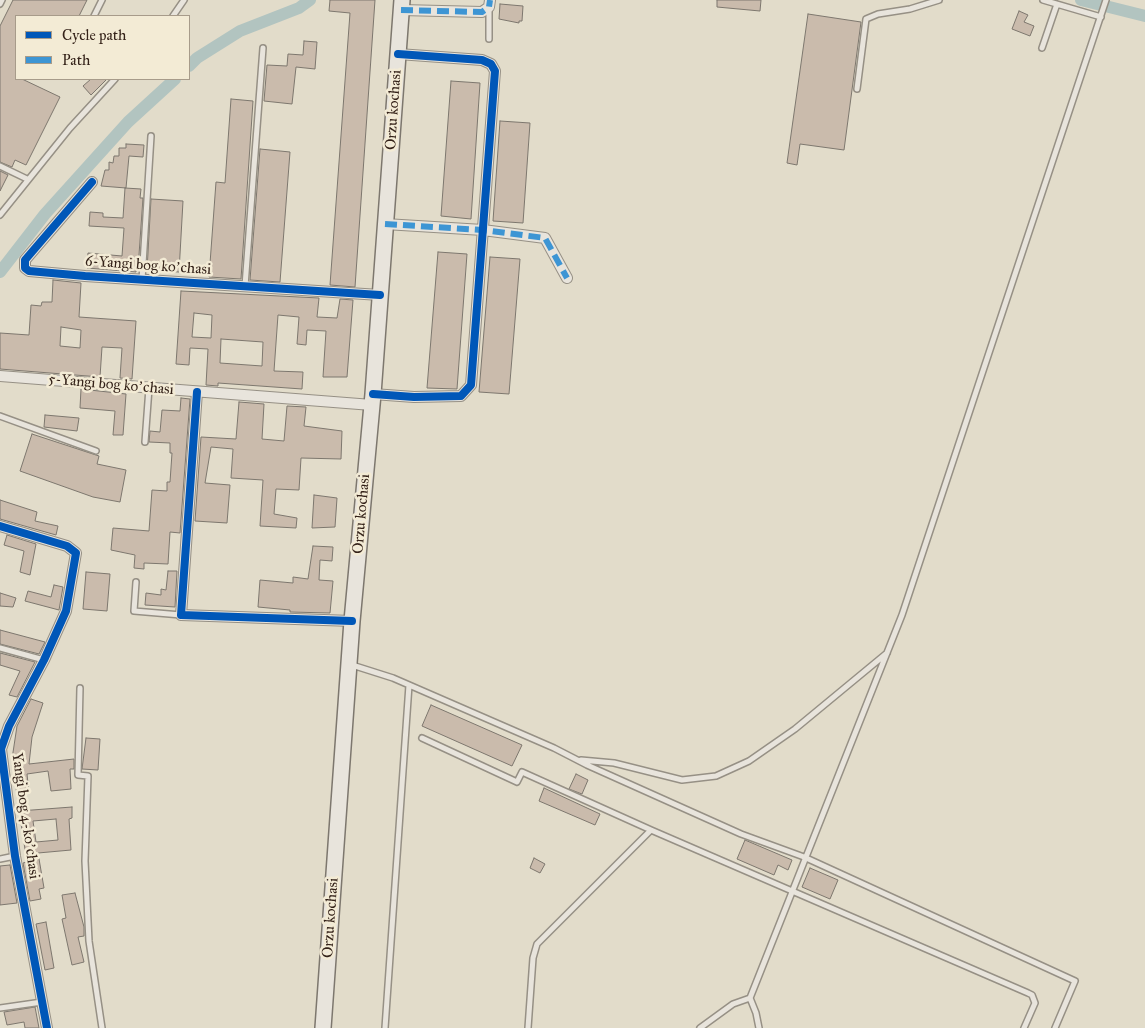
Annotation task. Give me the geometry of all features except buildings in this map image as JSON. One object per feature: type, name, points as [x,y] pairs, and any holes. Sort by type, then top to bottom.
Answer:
[{"type":"main road","name":"Orzu kochasi","points":[[323,1028],[352,621],[372,400],[402,5]]},
{"type":"street","points":[[402,5],[482,12],[490,3]]},
{"type":"street","name":"5-Yangi bog koʼchasi","points":[[0,376],[197,392],[372,400],[461,396],[471,385],[495,71],[490,64],[482,60],[398,54]]},
{"type":"street","name":"6-Yangi bog koʼchasi","points":[[92,182],[25,260],[25,268],[29,271],[380,295]]},
{"type":"street","points":[[385,224],[483,230],[545,238],[567,278]]},
{"type":"street","points":[[197,392],[181,614],[352,621]]},
{"type":"street","name":"Yangi bog 4-koʼchasi","points":[[0,526],[67,546],[76,553],[66,611],[44,660],[9,726],[0,749],[15,856],[46,1028]]},
{"type":"lane","points":[[0,4],[2,0]]},
{"type":"lane","points":[[94,15],[102,0]]},
{"type":"lane","points":[[174,15],[184,0]]},
{"type":"lane","points":[[856,89],[866,20],[878,14],[910,9],[939,0]]},
{"type":"lane","points":[[1043,0],[1101,17]]},
{"type":"lane","points":[[759,1028],[750,998],[804,857],[902,615],[1106,0]]},
{"type":"lane","points":[[488,38],[490,3]]},
{"type":"lane","points":[[1042,48],[1057,4]]},
{"type":"lane","points":[[245,286],[263,48]]},
{"type":"lane","points":[[0,215],[26,179],[114,80]]},
{"type":"lane","points":[[142,280],[151,136]]},
{"type":"lane","points":[[0,166],[26,179]]},
{"type":"lane","points":[[145,442],[148,388]]},
{"type":"lane","points":[[0,416],[96,451]]},
{"type":"lane","points":[[136,582],[134,611],[181,614]]},
{"type":"lane","points":[[0,648],[44,660]]},
{"type":"lane","points":[[576,759],[614,763],[682,780],[716,776],[749,761],[795,729],[887,653]]},
{"type":"lane","points":[[349,664],[409,685],[741,834],[804,857],[1075,981],[1055,1028]]},
{"type":"lane","points":[[385,1028],[409,685]]},
{"type":"lane","points":[[80,688],[78,775],[88,776],[85,860],[89,941],[102,1028]]},
{"type":"lane","points":[[422,738],[517,782],[522,772],[791,892],[1028,993],[1032,995],[1035,1003],[1024,1028]]},
{"type":"lane","points":[[528,1028],[533,958],[537,944],[651,830]]},
{"type":"lane","points":[[0,859],[15,856]]},
{"type":"lane","points":[[700,1028],[733,1004],[750,998]]},
{"type":"lane","points":[[0,1008],[42,1002]]},
{"type":"waterway","points":[[190,65],[197,58],[240,31],[299,8],[310,0]]},
{"type":"waterway","points":[[1081,0],[1145,16]]},
{"type":"waterway","points":[[0,272],[45,214],[128,122],[174,80]]},
{"type":"marked path","points":[[401,10],[482,12],[489,7],[490,0]]},
{"type":"marked path","points":[[385,224],[483,230],[545,238],[567,278]]},
{"type":"cycle path","points":[[373,394],[414,397],[461,396],[471,385],[495,71],[491,64],[482,60],[398,54]]},
{"type":"cycle path","points":[[92,182],[25,260],[25,268],[29,271],[380,295]]},
{"type":"cycle path","points":[[197,392],[181,615],[352,621]]},
{"type":"cycle path","points":[[0,526],[67,546],[76,553],[66,611],[44,660],[9,726],[1,749],[15,856],[47,1028]]}]
